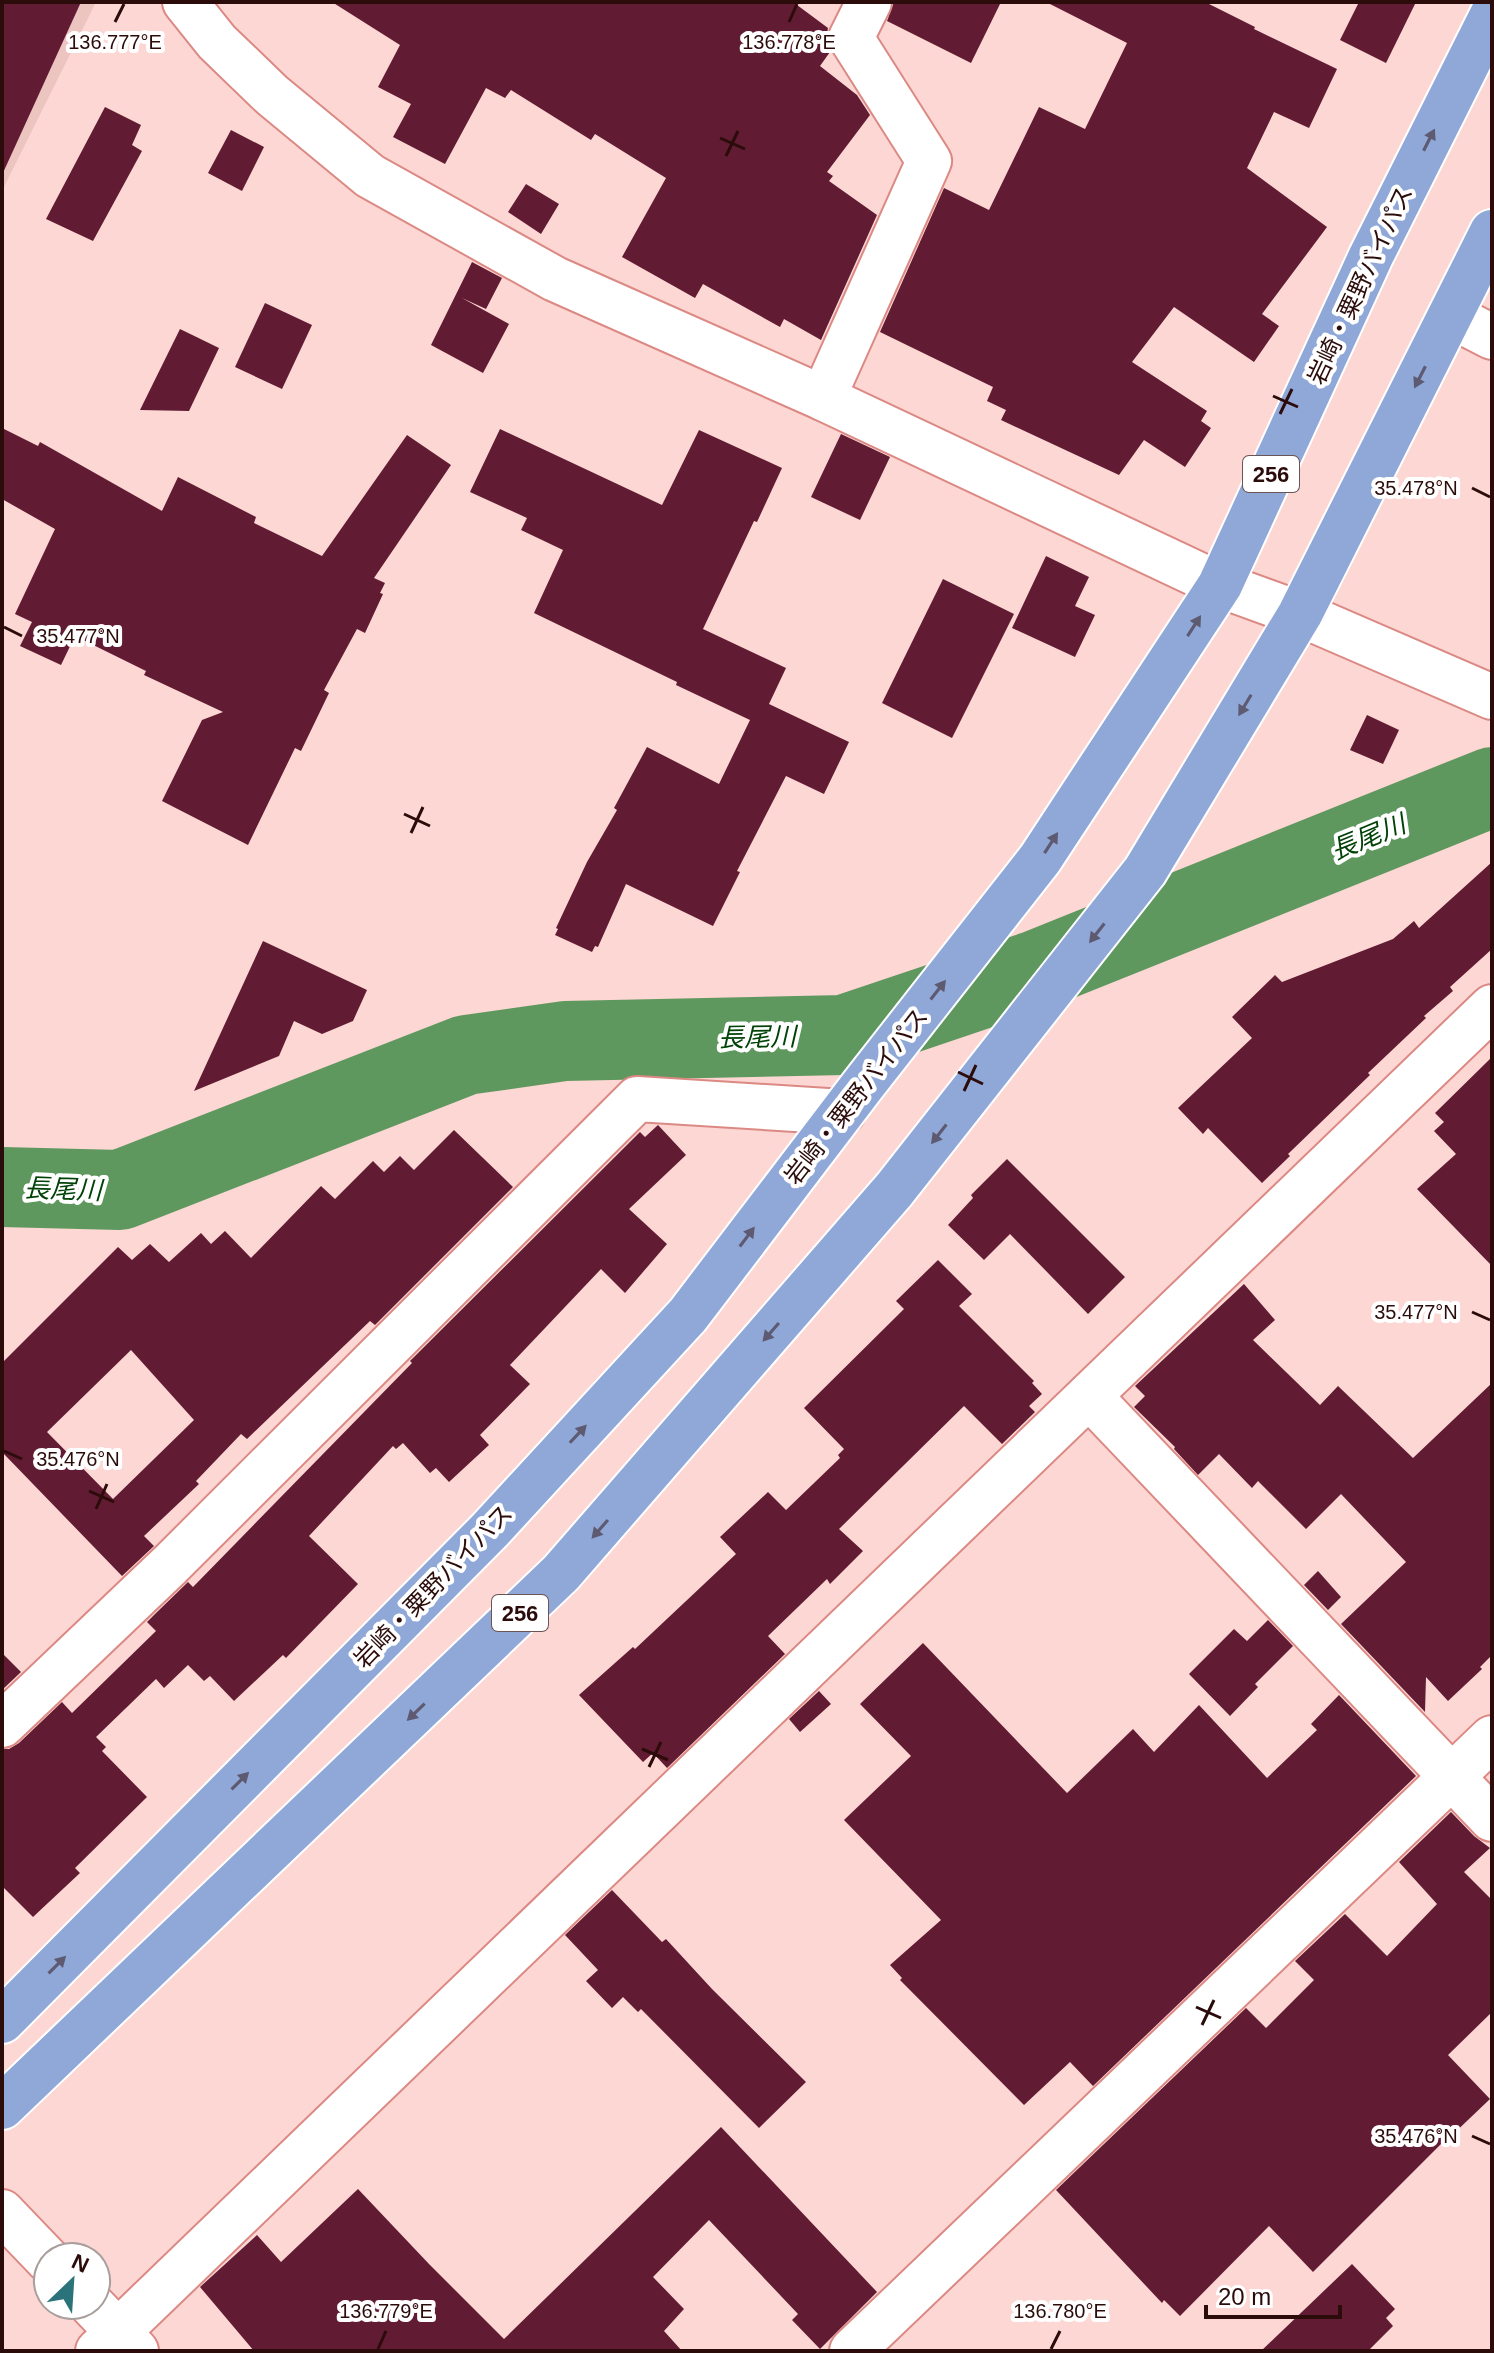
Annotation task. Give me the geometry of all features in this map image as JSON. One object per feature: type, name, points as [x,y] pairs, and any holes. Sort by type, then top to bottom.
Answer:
[{"type":"highway","name":"岩崎・粟野バイパス","points":[[2,2021],[490,1530],[688,1315],[1040,859],[1220,585],[1371,256],[1492,15]]},
{"type":"highway","name":"256","points":[[2,2107],[561,1573],[894,1190],[987,1073],[1145,871],[1300,614],[1492,232]]},
{"type":"street","points":[[185,2],[217,42],[272,95],[370,176],[555,279],[823,398],[1220,585],[1300,614],[1491,696]]},
{"type":"street","points":[[823,398],[929,161],[860,20],[828,2]]},
{"type":"street","points":[[1451,316],[1492,337]]},
{"type":"street","points":[[111,2335],[1492,1007]]},
{"type":"street","points":[[2,1725],[170,1565],[637,1099],[843,1112]]},
{"type":"street","points":[[1089,1396],[1492,1819]]},
{"type":"street","points":[[852,2351],[1492,1738]]},
{"type":"street","points":[[2,2212],[32,2243]]},
{"type":"shaded area","points":[[2,2],[96,2],[2,191]]},
{"type":"building","points":[[2,2],[81,2],[2,175]]},
{"type":"building","points":[[332,2],[793,2],[828,28],[826,40],[830,52],[820,66],[857,95],[870,115],[827,172],[833,176],[829,181],[877,215],[821,340],[784,319],[780,327],[703,284],[695,298],[622,257],[666,178],[595,134],[591,140],[511,90],[505,98],[486,88],[445,164],[393,137],[411,104],[378,87],[400,45]]},
{"type":"building","points":[[894,2],[1001,2],[971,63],[887,21]]},
{"type":"building","points":[[1046,2],[1205,2],[1337,69],[1309,128],[1274,112],[1247,168],[1327,227],[1262,314],[1279,326],[1254,362],[1174,307],[1132,362],[1207,411],[1201,421],[1211,428],[1185,467],[1144,440],[1119,475],[1001,420],[1006,410],[987,401],[993,387],[880,332],[944,188],[989,210],[1039,107],[1085,129],[1127,43]]},
{"type":"building","points":[[1359,2],[1416,2],[1386,63],[1340,40]]},
{"type":"building","points":[[105,107],[141,125],[132,145],[142,151],[93,241],[46,219]]},
{"type":"building","points":[[231,130],[264,147],[242,191],[208,173]]},
{"type":"building","points":[[526,184],[559,204],[541,234],[508,212]]},
{"type":"building","points":[[472,262],[502,278],[486,309],[462,298],[509,324],[483,373],[431,345]]},
{"type":"building","points":[[265,303],[312,325],[282,389],[235,367]]},
{"type":"building","points":[[180,329],[219,348],[189,411],[140,410]]},
{"type":"building","points":[[2,428],[38,446],[40,442],[162,511],[178,477],[256,517],[254,523],[322,556],[407,435],[451,465],[374,578],[385,583],[365,633],[357,629],[324,690],[329,693],[301,751],[295,748],[248,845],[162,801],[202,720],[223,712],[144,675],[146,671],[75,636],[61,665],[20,646],[32,622],[15,614],[55,529],[2,499]]},
{"type":"building","points":[[500,429],[662,505],[699,430],[782,468],[703,629],[786,668],[769,704],[849,742],[824,794],[786,776],[737,871],[740,872],[713,926],[626,884],[598,947],[595,946],[592,952],[555,935],[587,862],[617,810],[614,808],[647,747],[719,784],[750,720],[534,613],[563,550],[521,530],[527,518],[470,492]]},
{"type":"building","points":[[841,434],[890,457],[860,520],[811,497]]},
{"type":"building","points":[[1046,556],[1089,577],[1075,606],[1095,615],[1075,657],[1012,628]]},
{"type":"building","points":[[943,579],[1014,614],[952,738],[882,703]]},
{"type":"building","points":[[1367,715],[1399,730],[1383,764],[1350,750]]},
{"type":"building","points":[[1492,862],[1492,949],[1450,987],[1453,991],[1424,1016],[1426,1018],[1262,1183],[1208,1128],[1203,1134],[1178,1108],[1252,1038],[1232,1017],[1275,975],[1282,982],[1393,939],[1414,921],[1419,928]]},
{"type":"building","points":[[263,941],[367,990],[353,1021],[322,1034],[294,1021],[279,1056],[194,1091]]},
{"type":"building","points":[[1492,1057],[1492,1266],[1417,1189],[1456,1154],[1434,1131],[1444,1122],[1435,1113]]},
{"type":"building","points":[[658,1125],[686,1155],[629,1209],[667,1244],[625,1293],[601,1269],[510,1365],[530,1384],[480,1435],[489,1445],[449,1482],[436,1468],[430,1473],[403,1443],[396,1449],[393,1446],[309,1536],[358,1584],[286,1658],[283,1655],[234,1701],[210,1676],[204,1681],[188,1665],[164,1688],[156,1679],[96,1737],[106,1747],[102,1751],[147,1797],[75,1868],[80,1873],[33,1917],[2,1886],[2,1749],[19,1743],[62,1702],[72,1713],[156,1631],[147,1622],[188,1582],[193,1587],[412,1363],[410,1361],[640,1132],[645,1137]]},
{"type":"building","points":[[454,1130],[513,1187],[375,1325],[370,1321],[247,1439],[241,1434],[196,1481],[199,1484],[144,1536],[154,1546],[122,1576],[2,1452],[2,1363],[118,1247],[132,1260],[150,1244],[169,1262],[201,1233],[211,1244],[225,1231],[251,1258],[321,1186],[335,1199],[373,1161],[384,1172],[400,1156],[414,1170]],"holes":[[[131,1350],[194,1420],[113,1499],[47,1432]]]},
{"type":"building","points":[[1007,1159],[1125,1277],[1088,1314],[1010,1234],[984,1260],[948,1225],[973,1198],[971,1195]]},
{"type":"building","points":[[938,1260],[972,1294],[959,1306],[1034,1381],[1032,1383],[1042,1394],[1029,1406],[1035,1412],[1002,1444],[964,1406],[839,1529],[863,1551],[830,1584],[827,1579],[768,1636],[785,1654],[667,1768],[653,1753],[643,1762],[579,1695],[633,1647],[635,1649],[736,1554],[720,1537],[768,1492],[786,1510],[840,1458],[838,1455],[844,1449],[804,1408],[904,1309],[896,1301]]},
{"type":"building","points":[[1244,1284],[1275,1320],[1253,1340],[1320,1405],[1338,1386],[1413,1458],[1492,1383],[1492,1655],[1480,1667],[1482,1669],[1448,1701],[1426,1677],[1425,1712],[1341,1624],[1406,1562],[1341,1494],[1306,1529],[1258,1481],[1252,1488],[1219,1454],[1198,1475],[1175,1447],[1134,1407],[1145,1396],[1135,1386]]},
{"type":"building","points":[[1318,1571],[1341,1597],[1328,1610],[1304,1585]]},
{"type":"building","points":[[1268,1620],[1293,1646],[1255,1684],[1258,1687],[1230,1716],[1189,1674],[1234,1629],[1247,1641]]},
{"type":"building","points":[[923,1643],[1067,1793],[1133,1729],[1154,1752],[1199,1705],[1267,1778],[1317,1730],[1311,1724],[1339,1695],[1416,1776],[1093,2086],[1070,2062],[1024,2105],[900,1980],[902,1978],[890,1965],[941,1920],[844,1820],[911,1756],[860,1704]]},
{"type":"building","points":[[2,1653],[21,1672],[2,1690]]},
{"type":"building","points":[[819,1691],[831,1704],[800,1732],[789,1719]]},
{"type":"building","points":[[1451,1812],[1490,1848],[1464,1872],[1492,1900],[1492,2012],[1448,2055],[1490,2099],[1313,2272],[1269,2226],[1180,2316],[1164,2300],[1162,2303],[1056,2190],[1246,2008],[1266,2028],[1314,1980],[1295,1961],[1345,1914],[1387,1956],[1437,1904],[1399,1862]]},
{"type":"building","points":[[612,1890],[662,1942],[666,1939],[806,2082],[759,2128],[641,2009],[638,2012],[623,1997],[612,2008],[586,1981],[598,1970],[565,1935]]},
{"type":"building","points":[[721,2127],[877,2292],[820,2349],[792,2320],[798,2314],[709,2220],[653,2277],[684,2309],[664,2331],[682,2351],[254,2351],[200,2287],[257,2235],[281,2262],[358,2189],[504,2339]]},
{"type":"building","points":[[1352,2264],[1395,2309],[1386,2318],[1393,2326],[1368,2351],[1261,2351]]},
{"type":"waterway","name":"長尾川","points":[[2,1187],[120,1190],[466,1055],[565,1041],[844,1035],[1034,971],[1492,787]]}]
